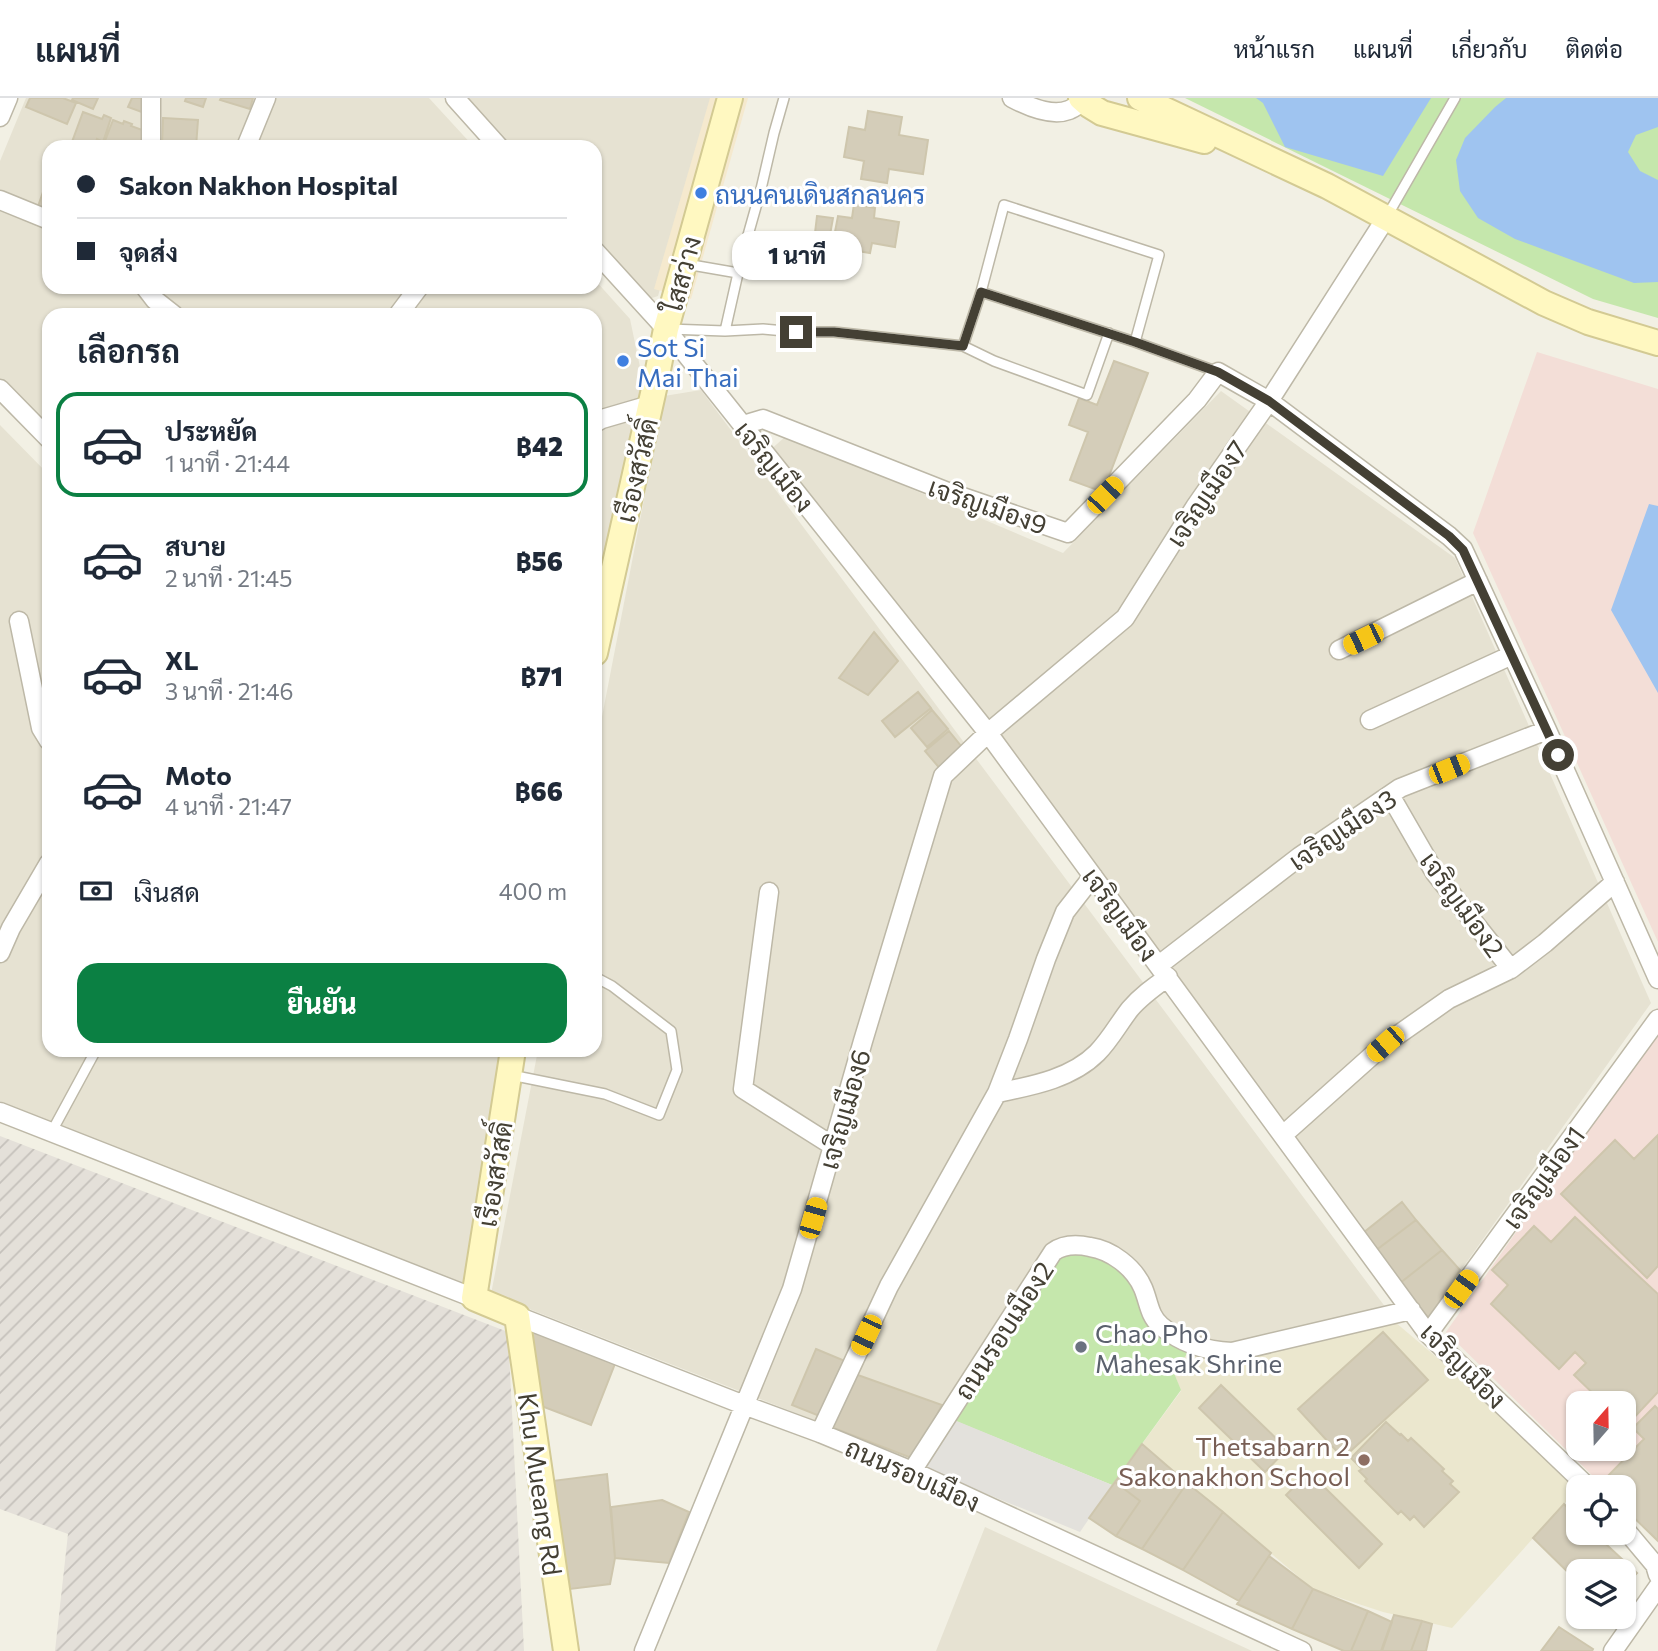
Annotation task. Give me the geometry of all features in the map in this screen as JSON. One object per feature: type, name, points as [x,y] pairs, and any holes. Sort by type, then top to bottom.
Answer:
[{"type":"street","points":[[0,117],[8,98]]},
{"type":"street","points":[[151,98],[151,140]]},
{"type":"street","points":[[249,140],[266,98]]},
{"type":"street","points":[[455,98],[489,140]]},
{"type":"street","name":"ใสสว่าง","points":[[666,328],[730,98]]},
{"type":"street","points":[[1012,98],[1030,107],[1058,111],[1066,111],[1083,99],[1102,113],[1276,161]]},
{"type":"street","points":[[1140,98],[1327,186],[1544,303],[1588,322],[1658,343]]},
{"type":"street","points":[[0,200],[42,217]]},
{"type":"street","name":"เจริญเมือง7","points":[[988,733],[1125,618],[1386,218]]},
{"type":"street","name":"เจริญเมือง","points":[[602,259],[666,328],[988,733],[1428,1334],[1575,1475]]},
{"type":"street","points":[[150,294],[165,308]]},
{"type":"street","name":"เรืองสวัสดิ์","points":[[602,621],[666,328]]},
{"type":"street","points":[[1218,372],[1269,401],[1449,536],[1463,550],[1658,979]]},
{"type":"street","name":"เจริญเมือง9","points":[[743,425],[762,419],[948,492],[1068,533],[1197,400],[1218,372]]},
{"type":"street","points":[[0,389],[42,432]]},
{"type":"street","points":[[602,419],[650,405]]},
{"type":"street","points":[[1339,650],[1478,581]]},
{"type":"street","points":[[19,621],[42,730]]},
{"type":"street","points":[[1370,720],[1512,655]]},
{"type":"street","name":"เจริญเมือง3","points":[[997,1093],[1046,1082],[1086,1062],[1098,1052],[1163,971],[1299,857],[1400,788],[1547,730]]},
{"type":"street","name":"เจริญเมือง6","points":[[644,1651],[792,1289],[943,776],[988,733]]},
{"type":"street","name":"เจริญเมือง2","points":[[1390,796],[1435,873],[1511,969],[1615,882]]},
{"type":"street","points":[[0,953],[11,928],[42,875]]},
{"type":"street","points":[[820,1433],[890,1286],[997,1093],[1065,912],[1093,876]]},
{"type":"street","points":[[769,892],[743,1089],[833,1146]]},
{"type":"street","points":[[1283,1135],[1385,1044],[1448,999],[1511,969]]},
{"type":"street","name":"เจริญเมือง1","points":[[1428,1334],[1658,1019]]},
{"type":"street","name":"เรืองสวัสดิ์","points":[[474,1298],[512,1057]]},
{"type":"street","points":[[0,1112],[517,1316]]},
{"type":"street","name":"ถนนรอบเมือง2","points":[[912,1471],[1054,1252],[1061,1246],[1092,1247],[1114,1256],[1134,1274],[1143,1287],[1152,1315],[1161,1326],[1189,1342],[1219,1351],[1232,1352],[1410,1310]]},
{"type":"street","name":"ถนนรอบเมือง","points":[[517,1316],[912,1471],[1302,1651]]},
{"type":"street","name":"Khu Mueang Rd","points":[[517,1316],[566,1651]]},
{"type":"street","points":[[1636,1542],[1656,1564],[1658,1575]]},
{"type":"street","points":[[1614,1651],[1658,1587]]},
{"type":"lane","points":[[725,331],[784,98]]},
{"type":"lane","points":[[1386,218],[1455,98]]},
{"type":"lane","points":[[963,346],[981,292],[1004,205],[1158,255],[1135,342]]},
{"type":"lane","points":[[684,263],[738,273]]},
{"type":"lane","points":[[981,292],[1218,372]]},
{"type":"lane","points":[[666,328],[834,332],[963,346],[994,361],[1087,395],[1109,333]]},
{"type":"lane","points":[[509,1075],[605,1094],[659,1115],[677,1070],[671,1031],[602,981]]},
{"type":"lane","points":[[51,1133],[92,1057]]},
{"type":"shaded area","points":[[26,98],[429,98],[468,140],[42,140],[42,294],[602,294],[602,288],[630,319],[645,391],[602,579],[602,308],[42,308],[42,425],[0,382],[0,161]]},
{"type":"shaded area","points":[[462,98],[715,98],[658,296],[643,301],[602,256],[602,140],[500,140]]},
{"type":"shaded area","name":"ถนนคนเดินสกลนคร","points":[[710,98],[748,98],[691,299],[654,289]]},
{"type":"shaded area","points":[[1537,352],[1658,389],[1658,942],[1473,533]]},
{"type":"shaded area","points":[[701,390],[1386,1308],[914,1459],[491,1294],[537,1057],[602,1057],[602,717],[664,396]]},
{"type":"shaded area","points":[[1221,391],[1455,558],[1651,1003],[1429,1315],[1402,1291],[768,452],[786,436],[1063,553]]},
{"type":"shaded area","points":[[0,425],[42,468],[42,1057],[500,1057],[463,1288],[0,1101]]},
{"type":"shaded area","points":[[1658,1030],[1658,1542],[1636,1520],[1636,1475],[1592,1475],[1577,1461],[1636,1461],[1636,1391],[1566,1391],[1566,1450],[1446,1332]]},
{"type":"shaded area","points":[[0,1136],[508,1332],[524,1651],[55,1651],[68,1534],[0,1509]]},
{"type":"shaded area","points":[[1395,1322],[1576,1475],[1566,1475],[1566,1502],[1452,1628],[1383,1612],[1313,1589],[1142,1444],[1181,1391],[1174,1373],[1192,1346],[1234,1357]]},
{"type":"shaded area","points":[[947,1417],[1112,1485],[1080,1532],[916,1465]]},
{"type":"shaded area","points":[[985,1527],[1252,1651],[936,1651]]},
{"type":"green space","points":[[1185,98],[1658,98],[1658,318],[1593,299]]},
{"type":"green space","points":[[1065,1245],[1104,1250],[1134,1274],[1151,1316],[1192,1346],[1174,1373],[1181,1390],[1112,1485],[951,1419]]},
{"type":"water","points":[[1256,98],[1431,98],[1383,176],[1285,147],[1263,103]]},
{"type":"water","points":[[1506,98],[1658,98],[1658,127],[1636,135],[1628,152],[1640,171],[1658,180],[1658,282],[1634,283],[1515,239],[1478,218],[1460,191],[1456,160],[1465,138]]},
{"type":"water","points":[[1649,504],[1658,506],[1658,693],[1611,610]]},
{"type":"building","points":[[30,98],[63,98],[76,103],[67,124],[26,107]]},
{"type":"building","points":[[98,98],[93,109],[72,100]]},
{"type":"building","points":[[132,98],[150,98],[150,115],[128,107]]},
{"type":"building","points":[[186,98],[206,98],[203,107],[185,101]]},
{"type":"building","points":[[253,98],[250,109],[220,100]]},
{"type":"building","points":[[868,111],[902,117],[899,135],[928,140],[923,174],[889,169],[887,183],[861,179],[864,161],[844,157],[849,127],[865,130]]},
{"type":"building","points":[[83,112],[102,119],[104,115],[111,118],[104,140],[73,140]]},
{"type":"building","points":[[163,118],[198,120],[197,140],[162,140]]},
{"type":"building","points":[[113,120],[123,124],[124,121],[148,132],[145,140],[105,140]]},
{"type":"building","points":[[42,195],[42,211],[37,209]]},
{"type":"building","points":[[854,204],[875,208],[874,218],[899,222],[895,247],[872,243],[870,253],[846,249],[847,239],[834,237],[838,216],[852,218]]},
{"type":"building","points":[[817,216],[833,218],[830,235],[815,233]]},
{"type":"building","points":[[1114,361],[1148,373],[1103,492],[1070,480],[1088,432],[1069,425],[1079,398],[1097,405]]},
{"type":"building","points":[[874,632],[898,661],[868,695],[839,678]]},
{"type":"building","points":[[918,692],[931,708],[895,737],[882,721]]},
{"type":"building","points":[[932,710],[948,729],[927,747],[911,728]]},
{"type":"building","points":[[949,731],[965,751],[942,771],[925,751]]},
{"type":"building","points":[[1658,1135],[1658,1266],[1647,1278],[1561,1194],[1615,1140],[1634,1159]]},
{"type":"building","points":[[1402,1202],[1416,1220],[1371,1254],[1358,1237]]},
{"type":"building","points":[[1575,1217],[1658,1294],[1658,1392],[1636,1415],[1636,1391],[1591,1391],[1574,1375],[1586,1363],[1575,1352],[1559,1369],[1491,1304],[1508,1285],[1492,1270],[1534,1226],[1551,1242]]},
{"type":"building","points":[[1416,1220],[1442,1250],[1395,1287],[1371,1254]]},
{"type":"building","points":[[1442,1250],[1460,1270],[1429,1318],[1395,1287]]},
{"type":"building","points":[[517,1316],[618,1356],[591,1425],[531,1402]]},
{"type":"building","points":[[1383,1332],[1428,1380],[1343,1458],[1298,1409]]},
{"type":"building","points":[[816,1349],[845,1361],[822,1417],[792,1405]]},
{"type":"building","points":[[855,1374],[942,1405],[914,1459],[831,1427]]},
{"type":"building","points":[[1221,1385],[1287,1449],[1265,1472],[1199,1408]]},
{"type":"building","points":[[1655,1406],[1658,1409],[1658,1541],[1636,1520],[1636,1475],[1609,1475],[1622,1461],[1636,1461],[1636,1447],[1644,1439],[1636,1431],[1636,1425]]},
{"type":"building","points":[[1386,1422],[1408,1441],[1411,1438],[1444,1469],[1442,1471],[1453,1481],[1450,1484],[1459,1492],[1424,1527],[1414,1516],[1410,1520],[1401,1511],[1398,1514],[1365,1481],[1367,1479],[1359,1471],[1362,1469],[1351,1458]]},
{"type":"building","points":[[1142,1444],[1187,1483],[1142,1549],[1116,1536],[1140,1501],[1115,1482]]},
{"type":"building","points":[[1309,1472],[1382,1544],[1359,1568],[1286,1495]]},
{"type":"building","points":[[607,1474],[615,1558],[610,1584],[570,1589],[552,1481]]},
{"type":"building","points":[[1115,1482],[1140,1501],[1116,1536],[1089,1518]]},
{"type":"building","points":[[1187,1483],[1223,1512],[1183,1570],[1142,1549]]},
{"type":"building","points":[[662,1500],[689,1512],[669,1563],[615,1558],[611,1507]]},
{"type":"building","points":[[1564,1504],[1566,1545],[1607,1545],[1622,1559],[1566,1559],[1566,1570],[1533,1538]]},
{"type":"building","points":[[1223,1512],[1271,1553],[1239,1601],[1183,1570]]},
{"type":"building","points":[[1269,1556],[1313,1589],[1292,1629],[1237,1604]]},
{"type":"building","points":[[1313,1589],[1368,1611],[1351,1651],[1344,1651],[1292,1629]]},
{"type":"building","points":[[1368,1611],[1392,1622],[1382,1651],[1351,1651]]},
{"type":"building","points":[[1394,1615],[1422,1621],[1411,1651],[1381,1651]]},
{"type":"building","points":[[1422,1621],[1432,1624],[1426,1651],[1411,1651]]},
{"type":"building","points":[[1559,1627],[1593,1649],[1592,1651],[1541,1651]]},
{"type":"place","name":"ถนนคนเดินสกลนคร","points":[[701,193]]},
{"type":"place","name":"Sot Si Mai Thai","points":[[623,361]]},
{"type":"place","name":"Chao Pho Mahesak Shrine","points":[[1081,1347]]},
{"type":"place","name":"Thetsabarn 2 Sakonakhon School","points":[[1364,1460]]},
{"type":"route","points":[[796,332],[834,332],[963,346],[981,292],[1218,372],[1269,401],[1449,536],[1463,550],[1558,755]]}]
